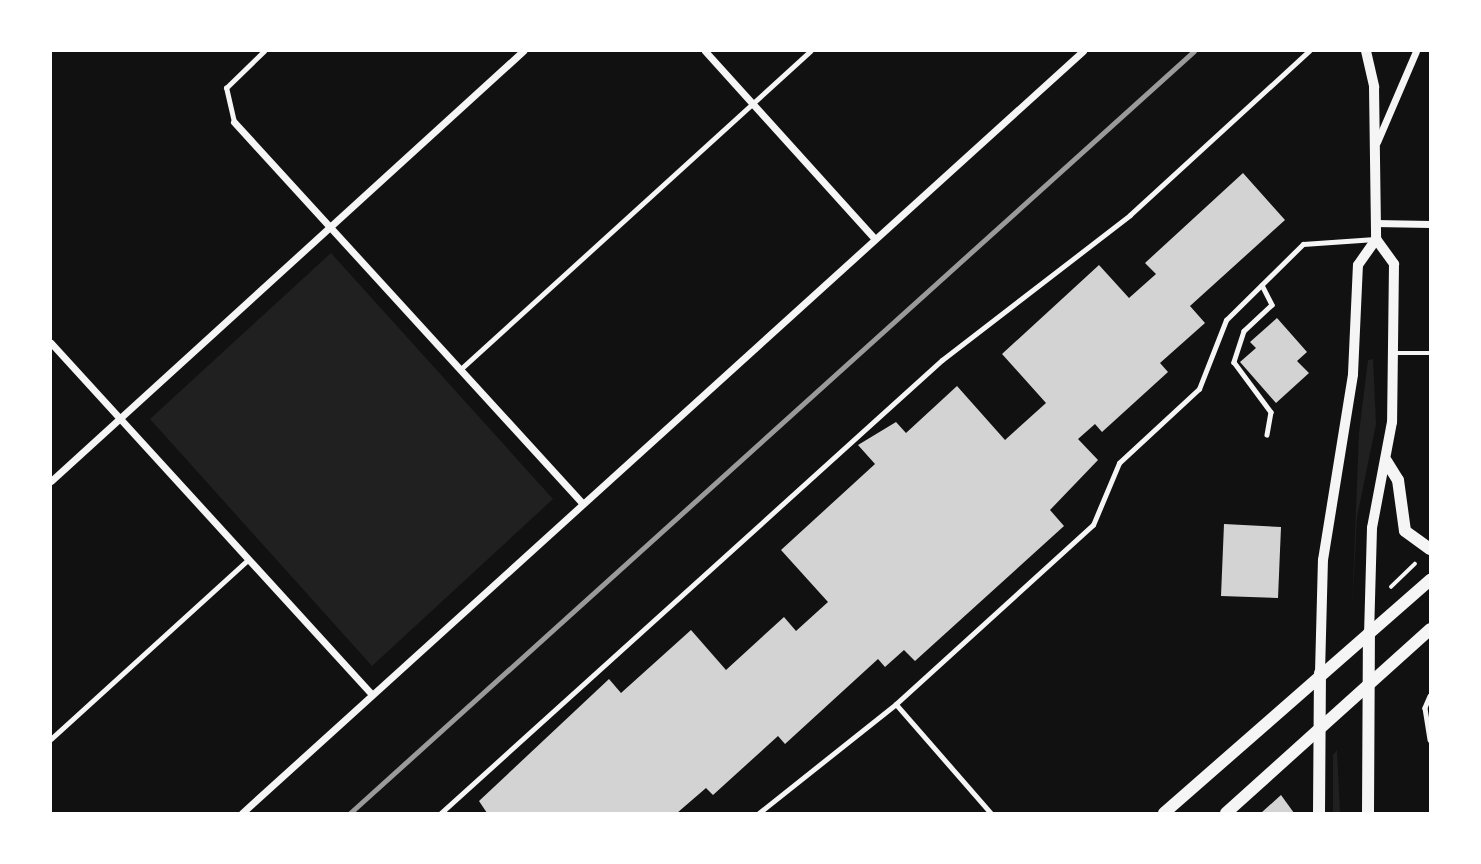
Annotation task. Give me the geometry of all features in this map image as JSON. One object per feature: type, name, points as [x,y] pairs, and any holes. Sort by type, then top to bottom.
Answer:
[{"type":"main road","points":[[1386,461],[1398,480],[1405,530],[1430,549]]},
{"type":"main road","points":[[1164,813],[1320,673],[1430,580]]},
{"type":"main road","points":[[1226,813],[1369,687],[1430,629]]},
{"type":"main road","points":[[1367,813],[1369,633]]},
{"type":"main road","points":[[1319,813],[1320,673]]},
{"type":"street","points":[[51,481],[523,51]]},
{"type":"street","points":[[705,51],[875,239]]},
{"type":"street","points":[[242,813],[1083,51]]},
{"type":"street","points":[[1320,673],[1323,560],[1353,374],[1358,265],[1376,239],[1375,146],[1366,51]]},
{"type":"street","points":[[1375,146],[1416,51]]},
{"type":"street","points":[[234,122],[333,226],[583,504]]},
{"type":"street","points":[[1376,223],[1430,224]]},
{"type":"street","points":[[1369,633],[1372,528],[1386,461],[1393,353],[1394,264],[1376,239]]},
{"type":"street","points":[[51,343],[373,695]]},
{"type":"lane","points":[[234,122],[226,88],[264,51]]},
{"type":"lane","points":[[462,369],[810,51]]},
{"type":"lane","points":[[441,813],[942,360],[1129,215],[1309,51]]},
{"type":"lane","points":[[759,813],[896,704],[1093,525],[1119,463],[1201,387],[1226,320],[1307,241],[1376,239]]},
{"type":"lane","points":[[1262,285],[1272,305],[1244,331],[1234,362],[1271,412],[1267,435]]},
{"type":"lane","points":[[1393,353],[1430,353]]},
{"type":"lane","points":[[51,739],[248,559]]},
{"type":"lane","points":[[1430,696],[1425,708],[1430,740]]},
{"type":"lane","points":[[896,704],[991,813]]},
{"type":"path","points":[[1391,587],[1415,564]]},
{"type":"shaded area","points":[[331,253],[553,499],[372,666],[150,419]]},
{"type":"shaded area","points":[[1373,359],[1376,424],[1357,517],[1352,612],[1359,433],[1368,360]]},
{"type":"shaded area","points":[[1337,750],[1340,813],[1333,813],[1333,755]]},
{"type":"building","points":[[1243,173],[1285,220],[1190,306],[1205,323],[1160,363],[1168,372],[1102,432],[1095,424],[1078,439],[1098,460],[1050,510],[1064,526],[915,661],[904,650],[885,667],[878,659],[785,744],[778,736],[713,795],[706,788],[677,813],[487,813],[479,801],[609,679],[621,693],[691,630],[726,670],[784,617],[796,631],[828,602],[781,550],[875,464],[858,445],[896,422],[906,433],[957,386],[1005,440],[1046,403],[1002,354],[1099,265],[1129,298],[1156,274],[1145,263]]},
{"type":"building","points":[[1277,318],[1307,352],[1297,361],[1309,373],[1276,403],[1240,362],[1256,348],[1250,342]]},
{"type":"building","points":[[1224,524],[1281,527],[1278,598],[1221,596]]},
{"type":"building","points":[[1281,795],[1294,813],[1261,813]]},
{"type":"railway","points":[[350,813],[1194,51]]}]
